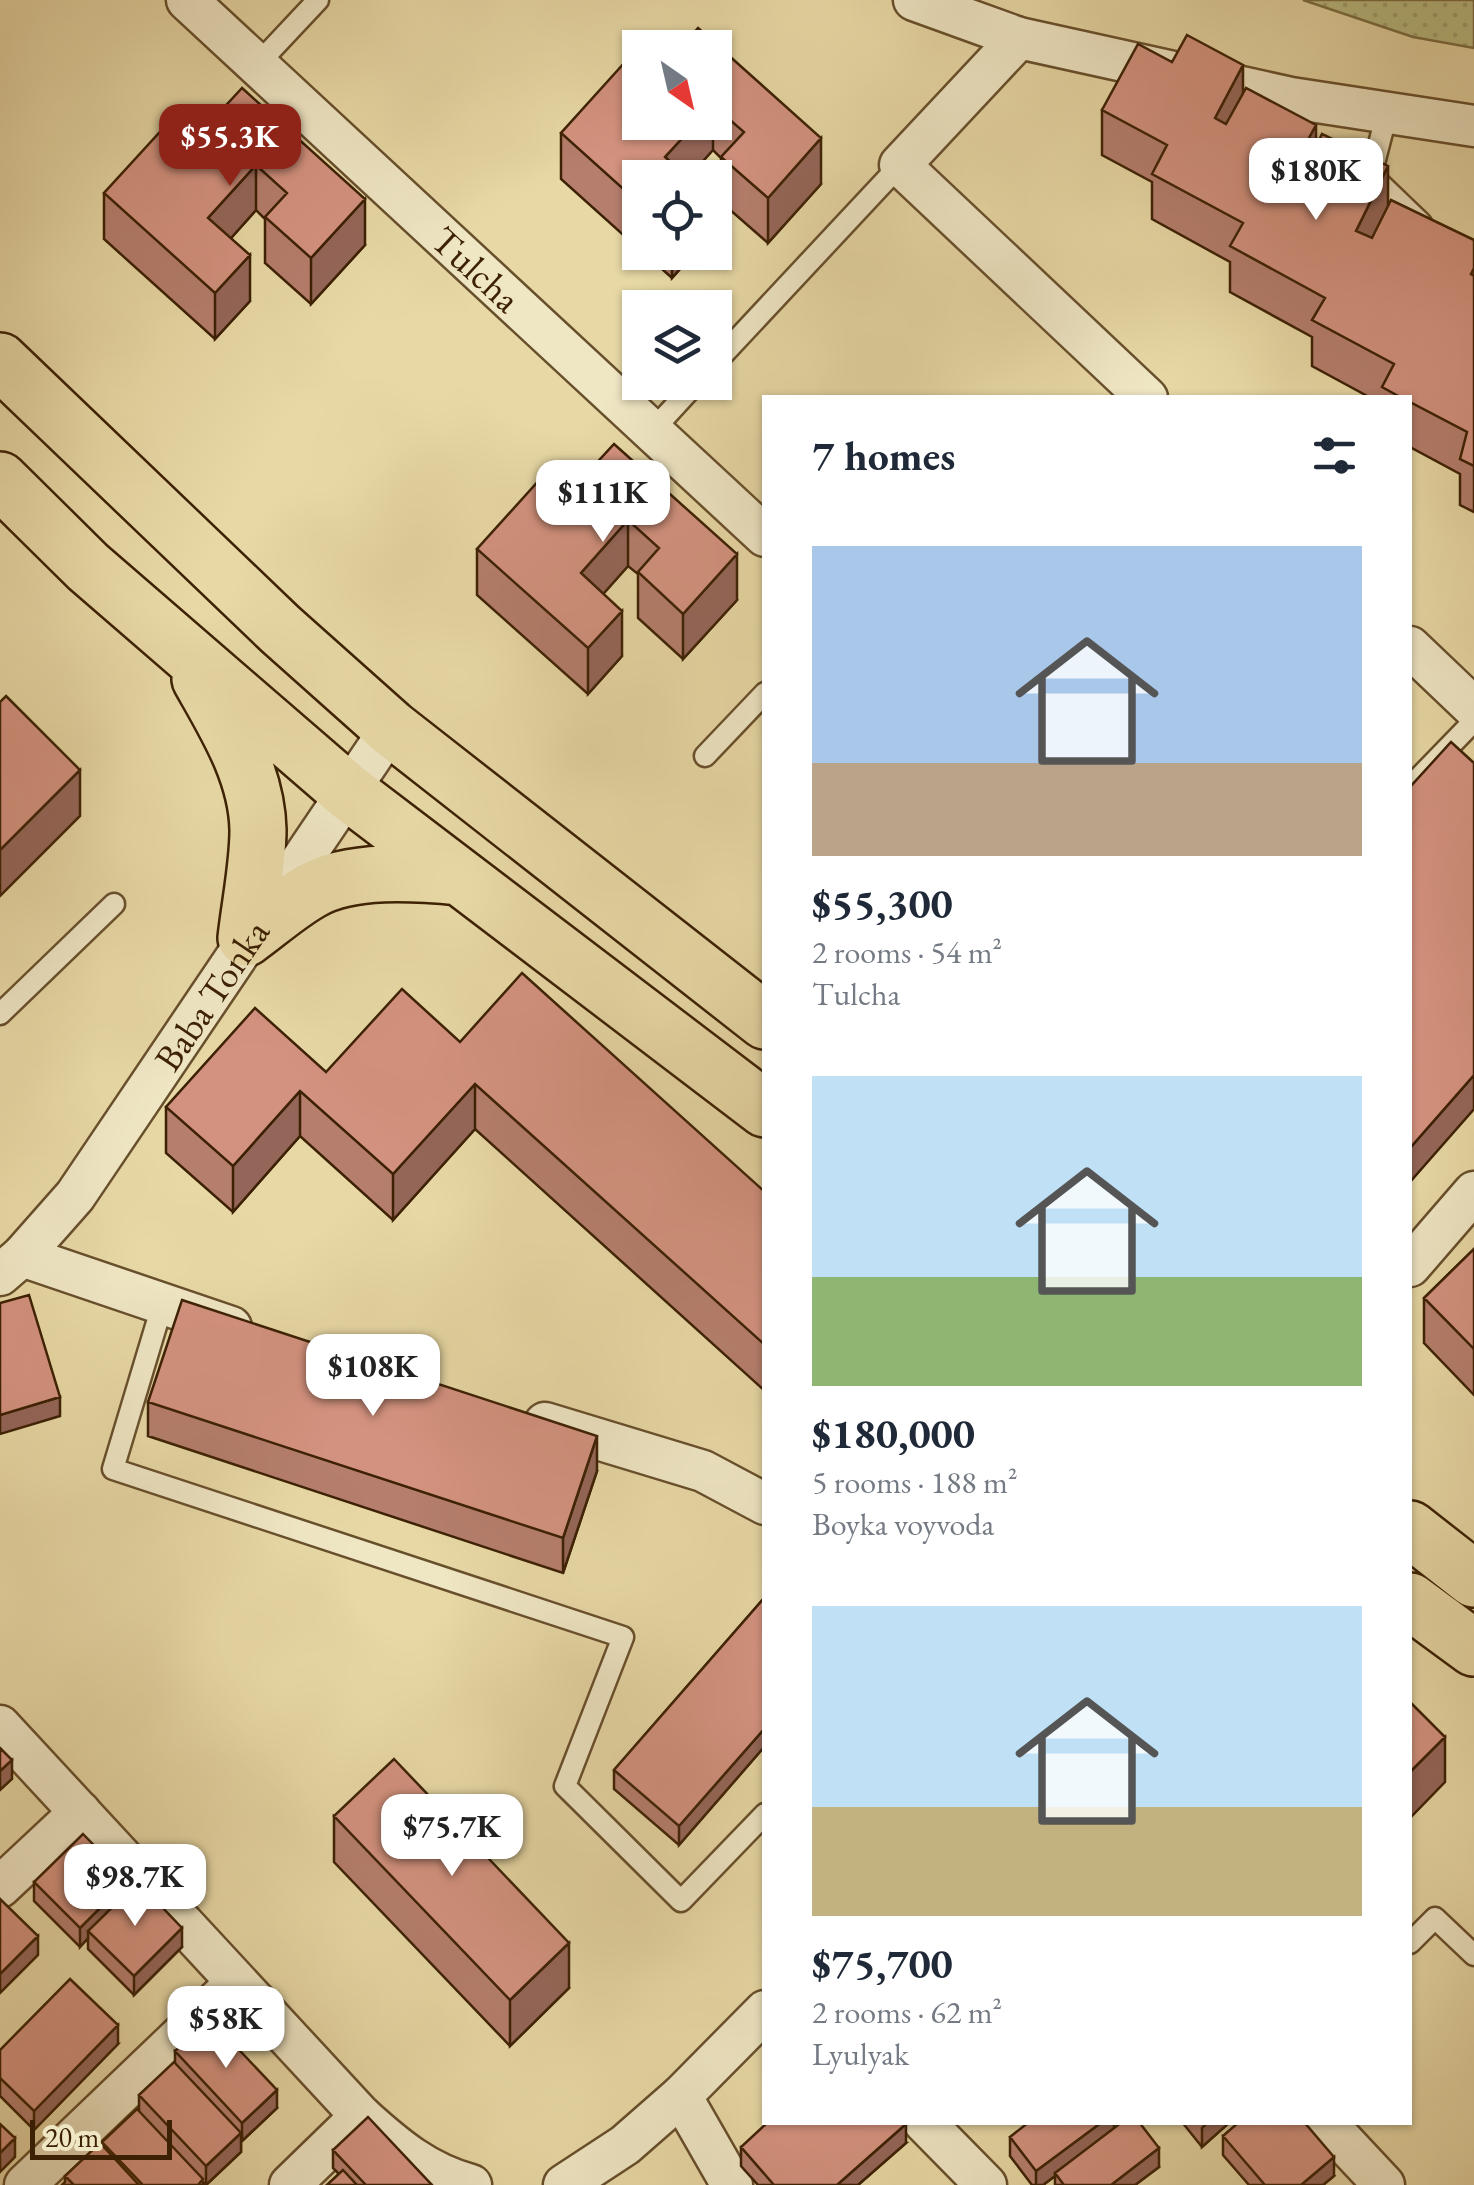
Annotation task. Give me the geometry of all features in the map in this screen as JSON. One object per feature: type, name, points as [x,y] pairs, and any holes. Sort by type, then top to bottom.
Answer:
[{"type":"main road","points":[[0,361],[266,616],[391,728],[762,1019]]},
{"type":"main road","points":[[0,480],[88,567],[348,791],[762,1107]]},
{"type":"main road","points":[[180,646],[232,736],[252,788],[258,829],[246,938]]},
{"type":"main road","points":[[246,938],[313,889],[398,872],[460,877]]},
{"type":"main road","points":[[1412,1531],[1474,1579]]},
{"type":"main road","points":[[1412,1602],[1474,1648]]},
{"type":"street","name":"Tulcha","points":[[187,0],[762,533]]},
{"type":"street","points":[[914,0],[1019,38],[1291,98],[1474,126]]},
{"type":"street","points":[[1019,38],[900,166],[1144,395]]},
{"type":"street","points":[[1412,648],[1474,708]]},
{"type":"street","name":"Baba Tonka","points":[[274,1340],[11,1265],[75,1196],[391,728]]},
{"type":"street","points":[[1412,1264],[1474,1192]]},
{"type":"street","points":[[517,1414],[703,1471],[762,1502]]},
{"type":"street","points":[[0,1726],[361,2116],[397,2150],[443,2178],[471,2185]]},
{"type":"street","points":[[0,1887],[80,1812]]},
{"type":"street","points":[[25,2185],[236,1983]]},
{"type":"street","points":[[559,2182],[625,2145],[682,2096],[762,2014]]},
{"type":"street","points":[[682,2096],[732,2185]]},
{"type":"street","points":[[290,2185],[361,2116]]},
{"type":"street","points":[[927,2125],[986,2185]]},
{"type":"street","points":[[1327,2125],[1384,2185]]},
{"type":"lane","points":[[258,65],[318,0]]},
{"type":"lane","points":[[1387,113],[1371,175],[1436,236]]},
{"type":"lane","points":[[732,345],[900,166]]},
{"type":"lane","points":[[653,430],[680,400]]},
{"type":"lane","points":[[705,756],[762,695]]},
{"type":"lane","points":[[1412,785],[1474,721]]},
{"type":"lane","points":[[0,1014],[114,904]]},
{"type":"lane","points":[[162,1306],[113,1469],[623,1637],[566,1786],[681,1901],[762,1817]]},
{"type":"lane","points":[[1412,1941],[1435,1918],[1474,1955]]},
{"type":"green space","points":[[1303,0],[1474,0],[1474,48],[1413,37]]},
{"type":"building","points":[[1187,35],[1243,65],[1215,118],[1226,124],[1246,88],[1316,125],[1286,180],[1296,189],[1322,134],[1388,166],[1356,231],[1372,238],[1391,200],[1474,240],[1474,466],[1460,459],[1467,432],[1412,403],[1412,395],[1397,395],[1382,387],[1394,364],[1312,320],[1325,298],[1230,246],[1243,223],[1152,174],[1167,145],[1102,110],[1138,44],[1172,62]]},
{"type":"building","points":[[732,58],[821,138],[768,198],[732,167],[732,160],[721,157],[744,132],[732,122]]},
{"type":"building","points":[[622,65],[622,140],[681,140],[665,157],[668,160],[622,160],[622,188],[561,133]]},
{"type":"building","points":[[242,88],[365,199],[311,258],[265,217],[287,193],[256,165],[208,218],[250,255],[215,293],[104,193],[169,122],[205,154],[220,137],[207,126]]},
{"type":"building","points":[[614,444],[737,554],[683,614],[638,572],[659,548],[628,520],[581,573],[622,611],[588,648],[477,549],[542,477],[577,509],[592,492],[580,481]]},
{"type":"building","points":[[6,696],[80,770],[0,850],[0,702]]},
{"type":"building","points":[[1451,742],[1474,763],[1474,1075],[1412,1146],[1412,785]]},
{"type":"building","points":[[522,973],[762,1189],[762,1342],[475,1084],[393,1174],[300,1091],[233,1166],[166,1107],[255,1008],[326,1072],[402,989],[460,1042]]},
{"type":"building","points":[[1474,1249],[1474,1349],[1424,1298]]},
{"type":"building","points":[[29,1295],[60,1397],[0,1415],[0,1303]]},
{"type":"building","points":[[182,1300],[597,1436],[563,1538],[148,1402]]},
{"type":"building","points":[[762,1600],[762,1731],[679,1826],[614,1770]]},
{"type":"building","points":[[1412,1704],[1445,1737],[1412,1770]]},
{"type":"building","points":[[0,1748],[12,1760],[0,1771]]},
{"type":"building","points":[[394,1759],[569,1943],[510,2000],[334,1816]]},
{"type":"building","points":[[83,1834],[128,1880],[80,1928],[34,1882]]},
{"type":"building","points":[[138,1882],[182,1928],[134,1976],[88,1931]]},
{"type":"building","points":[[0,1899],[38,1936],[0,1974]]},
{"type":"building","points":[[70,1979],[118,2025],[34,2111],[0,2078],[0,2050]]},
{"type":"building","points":[[210,2019],[277,2090],[242,2123],[175,2051]]},
{"type":"building","points":[[174,2062],[241,2133],[206,2166],[139,2095]]},
{"type":"building","points":[[137,2109],[203,2179],[198,2185],[143,2185],[102,2142]]},
{"type":"building","points":[[368,2117],[432,2185],[366,2185],[333,2150]]},
{"type":"building","points":[[0,2124],[15,2138],[0,2153]]},
{"type":"building","points":[[765,2125],[905,2125],[837,2185],[774,2185],[741,2147]]},
{"type":"building","points":[[1025,2125],[1098,2125],[1036,2171],[1010,2137]]},
{"type":"building","points":[[1118,2125],[1141,2125],[1159,2148],[1111,2185],[1064,2185],[1055,2173]]},
{"type":"building","points":[[1236,2125],[1307,2125],[1334,2157],[1301,2185],[1265,2185],[1223,2136]]},
{"type":"building","points":[[100,2143],[139,2185],[74,2185],[65,2176]]},
{"type":"building","points":[[343,2170],[357,2185],[327,2185]]}]
